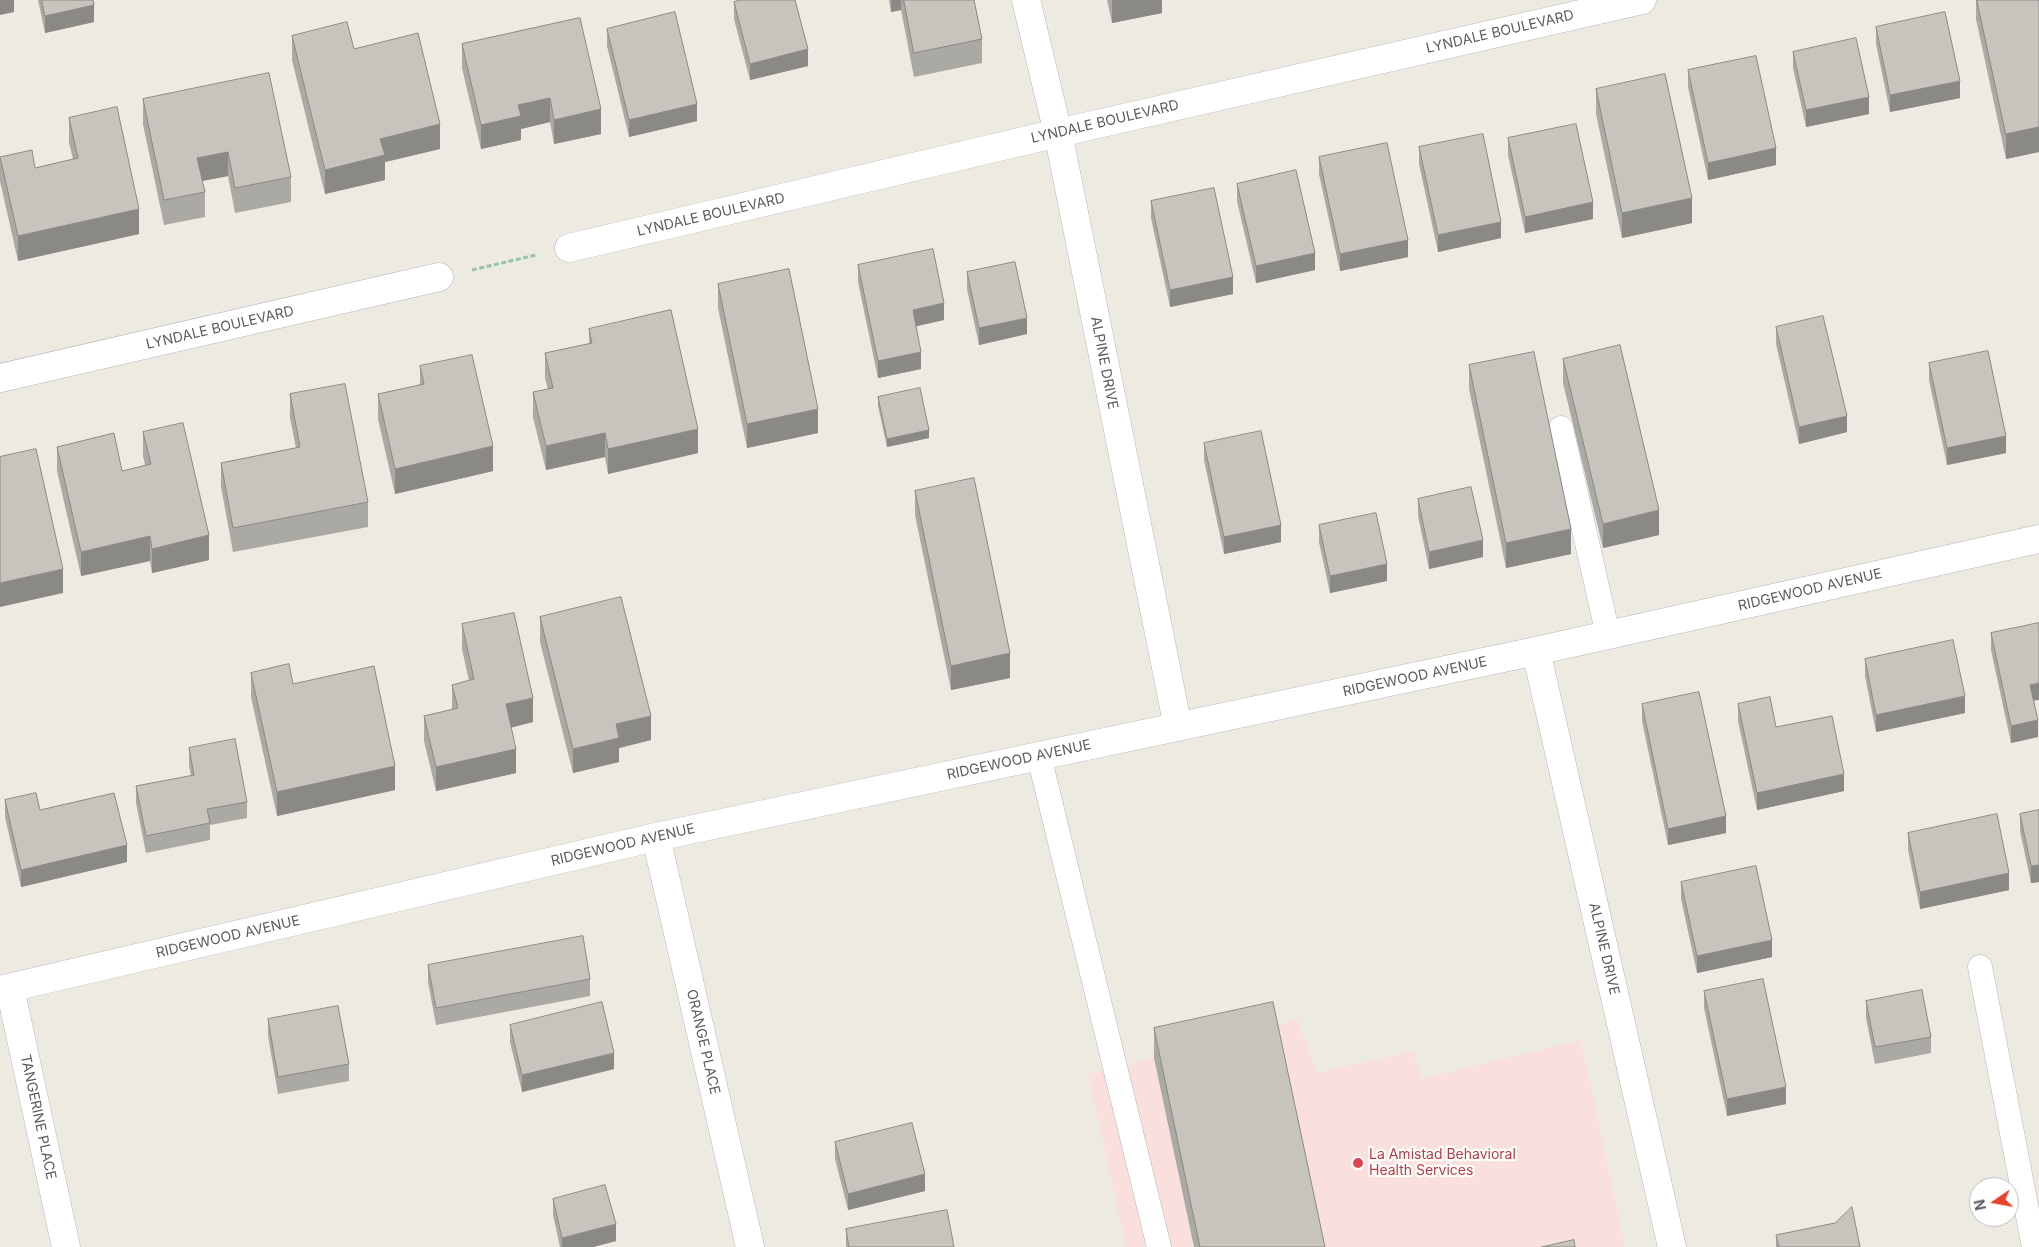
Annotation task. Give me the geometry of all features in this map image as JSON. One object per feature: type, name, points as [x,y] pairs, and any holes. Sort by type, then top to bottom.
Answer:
[{"type":"street","name":"ALPINE DRIVE","points":[[1026,0],[1058,133],[1178,727]]},
{"type":"street","name":"LYNDALE BOULEVARD","points":[[569,248],[1058,133],[1642,0]]},
{"type":"street","name":"LYNDALE BOULEVARD","points":[[0,378],[439,278]]},
{"type":"street","name":"RIDGEWOOD AVENUE","points":[[5,989],[656,837],[1536,651],[2039,539]]},
{"type":"street","name":"ALPINE DRIVE","points":[[1536,651],[1672,1247]]},
{"type":"street","name":"ORANGE PLACE","points":[[656,837],[750,1247]]},
{"type":"street","name":"TANGERINE PLACE","points":[[5,989],[66,1247]]},
{"type":"lane","points":[[1562,428],[1608,635]]},
{"type":"lane","points":[[1040,756],[1159,1247]]},
{"type":"lane","points":[[1980,967],[2034,1247]]},
{"type":"path","points":[[439,278],[569,248]]},
{"type":"shaded area","name":"La Amistad Behavioral Health Services","points":[[1298,1020],[1317,1073],[1412,1051],[1422,1079],[1581,1040],[1625,1247],[1126,1247],[1088,1074]]},
{"type":"building","points":[[42,0],[93,0],[94,5],[45,16]]},
{"type":"building","points":[[741,0],[795,0],[808,49],[750,64],[734,2]]},
{"type":"building","points":[[904,0],[974,0],[982,39],[914,53]]},
{"type":"building","points":[[1977,0],[2039,0],[2039,127],[2006,134]]},
{"type":"building","points":[[675,12],[697,104],[629,120],[607,29]]},
{"type":"building","points":[[1945,12],[1960,81],[1890,95],[1876,27]]},
{"type":"building","points":[[580,18],[601,109],[554,120],[550,98],[518,105],[521,116],[481,125],[462,44]]},
{"type":"building","points":[[347,22],[354,49],[418,33],[440,124],[380,139],[385,155],[325,170],[292,36]]},
{"type":"building","points":[[1856,38],[1869,97],[1806,110],[1793,52]]},
{"type":"building","points":[[1756,56],[1776,148],[1708,163],[1688,70]]},
{"type":"building","points":[[269,73],[291,177],[235,188],[228,152],[197,158],[205,192],[164,200],[143,99]]},
{"type":"building","points":[[1665,74],[1692,198],[1622,213],[1596,89]]},
{"type":"building","points":[[117,107],[139,209],[18,236],[0,157],[32,150],[35,168],[78,158],[69,118]]},
{"type":"building","points":[[1576,124],[1593,202],[1525,217],[1508,138]]},
{"type":"building","points":[[1483,134],[1501,222],[1438,235],[1419,147]]},
{"type":"building","points":[[1387,143],[1408,240],[1340,254],[1319,157]]},
{"type":"building","points":[[1296,170],[1315,253],[1256,266],[1237,184]]},
{"type":"building","points":[[1214,188],[1233,277],[1170,290],[1151,201]]},
{"type":"building","points":[[933,249],[944,303],[913,310],[921,352],[878,361],[858,265]]},
{"type":"building","points":[[1015,262],[1027,318],[979,328],[967,272]]},
{"type":"building","points":[[789,269],[818,409],[747,424],[718,284]]},
{"type":"building","points":[[671,310],[698,429],[608,449],[605,433],[546,446],[533,392],[553,388],[545,353],[592,343],[589,329]]},
{"type":"building","points":[[1823,316],[1847,416],[1799,427],[1776,327]]},
{"type":"building","points":[[1620,345],[1659,510],[1603,524],[1563,359]]},
{"type":"building","points":[[1988,351],[2006,436],[1947,448],[1929,363]]},
{"type":"building","points":[[1534,352],[1571,529],[1506,543],[1469,365]]},
{"type":"building","points":[[472,355],[493,446],[395,469],[378,394],[424,384],[420,366]]},
{"type":"building","points":[[345,384],[368,502],[233,528],[221,463],[300,447],[290,394]]},
{"type":"building","points":[[920,388],[929,430],[887,439],[878,397]]},
{"type":"building","points":[[183,423],[209,535],[152,549],[150,536],[81,552],[57,447],[114,433],[122,471],[151,464],[143,432]]},
{"type":"building","points":[[1261,431],[1281,525],[1224,537],[1204,443]]},
{"type":"building","points":[[36,449],[63,569],[0,583],[0,457]]},
{"type":"building","points":[[974,478],[1010,653],[951,666],[915,491]]},
{"type":"building","points":[[1471,487],[1483,540],[1429,552],[1418,499]]},
{"type":"building","points":[[1376,513],[1387,564],[1330,576],[1319,525]]},
{"type":"building","points":[[621,597],[651,716],[616,724],[619,738],[573,749],[540,617]]},
{"type":"building","points":[[514,613],[533,698],[506,704],[516,749],[436,767],[424,716],[458,708],[452,685],[474,679],[462,624]]},
{"type":"building","points":[[2039,623],[2039,683],[2030,685],[2038,720],[2011,726],[1991,633]]},
{"type":"building","points":[[1953,640],[1965,696],[1876,715],[1865,659]]},
{"type":"building","points":[[289,664],[293,684],[374,666],[395,766],[277,792],[251,673]]},
{"type":"building","points":[[1699,692],[1726,816],[1668,829],[1642,704]]},
{"type":"building","points":[[1770,697],[1776,727],[1832,716],[1844,774],[1757,793],[1738,704]]},
{"type":"building","points":[[235,739],[247,802],[207,809],[210,823],[146,836],[136,786],[194,775],[189,748]]},
{"type":"building","points":[[36,793],[40,810],[114,793],[127,845],[21,870],[5,800]]},
{"type":"building","points":[[2039,810],[2039,865],[2031,866],[2020,814]]},
{"type":"building","points":[[1997,814],[2009,873],[1920,892],[1908,833]]},
{"type":"building","points":[[1756,866],[1772,940],[1697,956],[1681,882]]},
{"type":"building","points":[[583,936],[590,979],[436,1008],[428,965]]},
{"type":"building","points":[[1763,979],[1786,1087],[1727,1099],[1704,991]]},
{"type":"building","points":[[1922,990],[1931,1037],[1875,1047],[1866,1001]]},
{"type":"building","points":[[602,1002],[614,1053],[522,1075],[510,1025]]},
{"type":"building","points":[[1273,1002],[1325,1247],[1200,1247],[1154,1028]]},
{"type":"building","points":[[338,1006],[349,1064],[278,1077],[268,1019]]},
{"type":"building","points":[[912,1123],[925,1174],[848,1194],[835,1142]]},
{"type":"building","points":[[605,1185],[616,1224],[562,1238],[553,1199]]},
{"type":"building","points":[[1852,1207],[1860,1247],[1779,1247],[1776,1235],[1835,1223]]},
{"type":"building","points":[[947,1210],[954,1247],[849,1247],[846,1229]]},
{"type":"building","points":[[1574,1240],[1575,1247],[1542,1247]]},
{"type":"place","name":"La Amistad Behavioral Health Services","points":[[1358,1163]]}]
